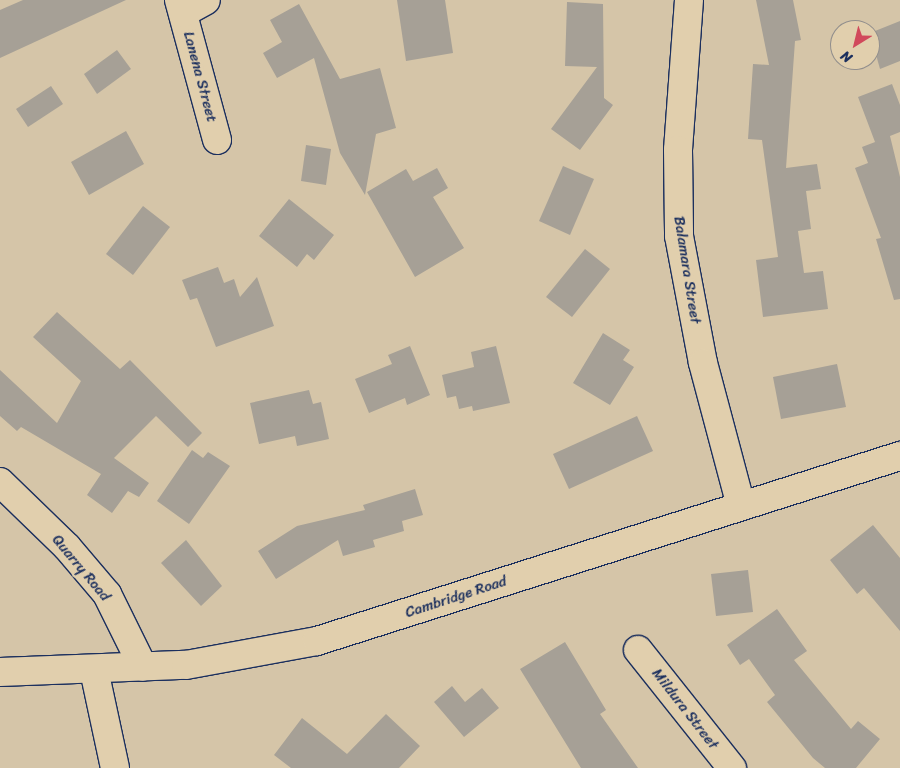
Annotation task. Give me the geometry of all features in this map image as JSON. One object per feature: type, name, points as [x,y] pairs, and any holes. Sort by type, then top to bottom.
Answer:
[{"type":"street","name":"Balamara Street","points":[[689,0],[678,150],[679,236],[703,363],[741,506]]},
{"type":"street","name":"Lanena Street","points":[[189,4],[217,140]]},
{"type":"street","name":"Cambridge Road","points":[[0,672],[94,670],[186,665],[317,640],[900,456]]},
{"type":"street","name":"Quarry Road","points":[[0,482],[107,594],[143,667]]},
{"type":"street","name":"Mildura Street","points":[[638,650],[732,768]]},
{"type":"street","points":[[94,670],[114,768]]},
{"type":"building","points":[[23,0],[126,0],[0,58],[0,10]]},
{"type":"building","points":[[397,0],[445,0],[453,53],[406,61]]},
{"type":"building","points":[[756,0],[793,0],[801,40],[795,41],[786,168],[817,164],[821,189],[806,191],[811,229],[798,231],[804,273],[823,271],[828,309],[763,317],[756,260],[778,257],[762,140],[748,139],[753,64],[769,65]]},
{"type":"building","points":[[567,2],[603,4],[604,98],[613,105],[580,150],[551,129],[597,67],[565,66]]},
{"type":"building","points":[[299,4],[340,79],[380,68],[396,128],[376,134],[365,195],[340,153],[314,58],[277,78],[263,53],[282,42],[270,20]]},
{"type":"building","points":[[900,21],[900,61],[880,69],[880,29]]},
{"type":"building","points":[[117,50],[131,69],[97,94],[84,74]]},
{"type":"building","points":[[892,84],[900,105],[900,132],[890,136],[900,177],[900,299],[894,300],[876,239],[881,238],[855,168],[868,163],[862,147],[883,139],[875,142],[858,97]]},
{"type":"building","points":[[51,86],[63,104],[28,127],[16,109]]},
{"type":"building","points":[[126,131],[144,164],[89,195],[71,162]]},
{"type":"building","points":[[306,145],[331,149],[326,185],[301,181]]},
{"type":"building","points":[[563,166],[594,179],[570,235],[539,221]]},
{"type":"building","points":[[437,168],[448,188],[433,197],[464,248],[415,277],[367,192],[406,169],[413,181]]},
{"type":"building","points":[[289,199],[334,235],[314,260],[307,254],[297,267],[259,236]]},
{"type":"building","points":[[143,206],[170,227],[133,275],[106,254]]},
{"type":"building","points":[[585,249],[610,269],[572,317],[546,297]]},
{"type":"building","points":[[218,267],[224,283],[234,279],[240,297],[257,277],[274,326],[216,347],[197,298],[190,300],[182,280]]},
{"type":"building","points":[[57,312],[120,369],[130,360],[202,433],[188,447],[156,416],[114,458],[149,483],[139,497],[128,491],[112,513],[87,495],[101,474],[21,427],[17,431],[0,416],[0,370],[57,423],[81,381],[33,337]]},
{"type":"building","points":[[603,333],[630,350],[623,360],[634,367],[610,405],[573,383]]},
{"type":"building","points":[[410,346],[430,395],[407,405],[405,398],[369,413],[355,379],[392,364],[388,355]]},
{"type":"building","points":[[496,346],[510,403],[473,411],[472,406],[459,409],[456,396],[447,398],[442,375],[474,367],[471,352]]},
{"type":"building","points":[[837,364],[846,407],[781,419],[773,377]]},
{"type":"building","points":[[309,390],[313,404],[321,402],[329,439],[297,446],[295,436],[259,444],[250,403]]},
{"type":"building","points":[[637,416],[653,451],[569,489],[553,454]]},
{"type":"building","points":[[192,450],[203,458],[208,452],[230,466],[189,524],[157,501]]},
{"type":"building","points":[[415,489],[423,515],[402,521],[404,531],[373,540],[375,547],[343,556],[338,540],[276,579],[258,551],[297,526],[365,510],[363,505]]},
{"type":"building","points":[[873,525],[900,558],[900,631],[864,588],[857,594],[830,560]]},
{"type":"building","points":[[186,540],[222,586],[201,606],[161,563]]},
{"type":"building","points":[[748,570],[753,612],[716,616],[711,574]]},
{"type":"building","points":[[777,609],[807,651],[794,660],[851,729],[858,721],[880,739],[856,768],[825,768],[813,758],[767,702],[775,695],[749,659],[740,665],[727,645]]},
{"type":"building","points":[[565,642],[606,710],[600,714],[638,768],[581,768],[520,669]]},
{"type":"building","points":[[452,686],[465,702],[482,688],[499,708],[464,737],[434,702]]},
{"type":"building","points":[[386,714],[420,746],[399,768],[291,768],[274,755],[302,718],[347,754]]}]
